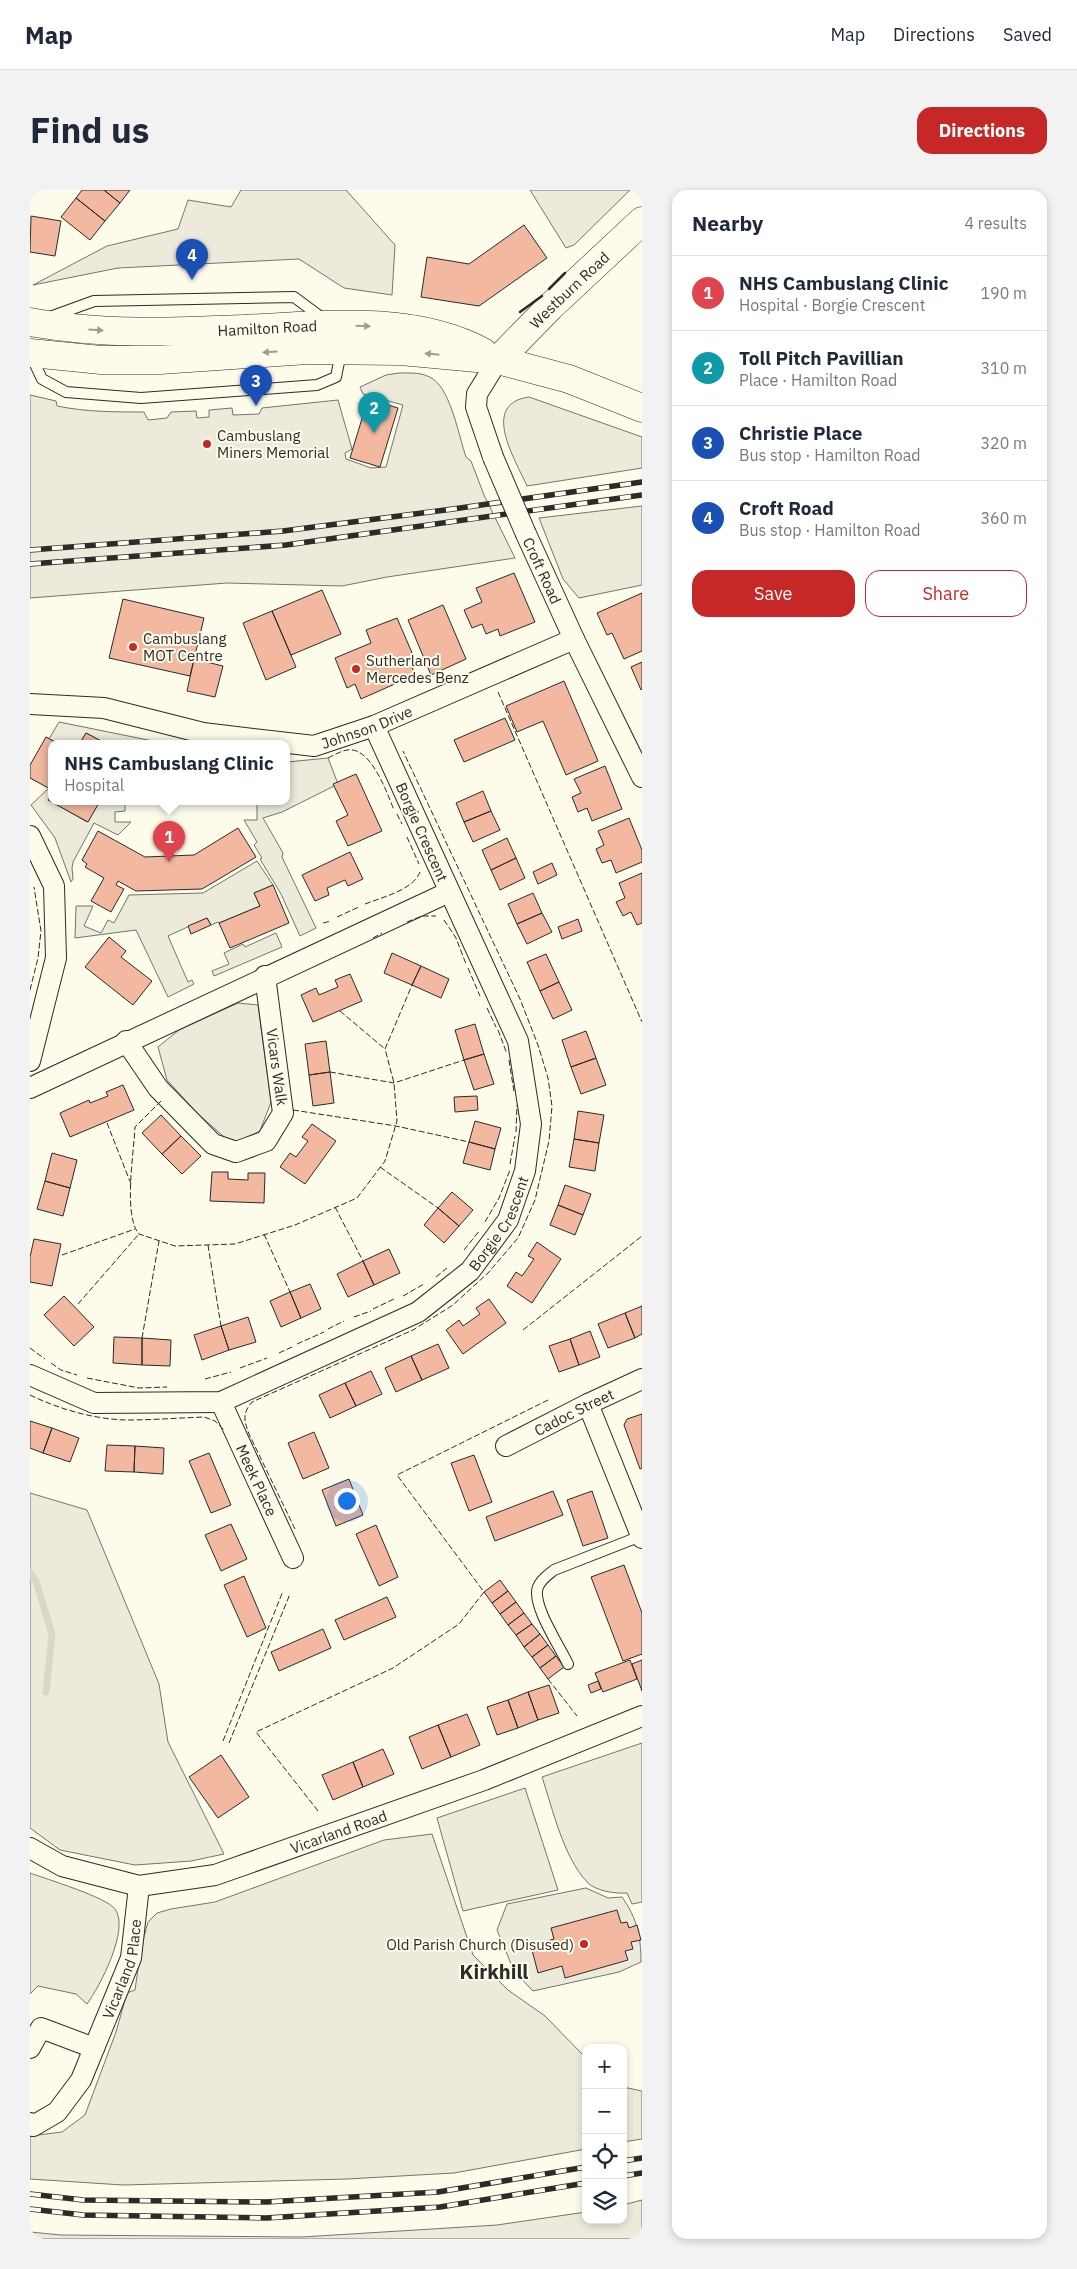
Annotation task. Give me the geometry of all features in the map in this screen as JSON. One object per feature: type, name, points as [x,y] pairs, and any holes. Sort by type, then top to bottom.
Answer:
[{"type":"main road","name":"Westburn Road","points":[[498,360],[550,307],[642,221]]},
{"type":"main road","name":"Hamilton Road","points":[[32,322],[56,327],[136,332],[337,337],[401,351],[498,360],[569,379],[642,408]]},
{"type":"main road","name":"Hamilton Road","points":[[30,353],[101,360],[160,360],[337,337]]},
{"type":"street","name":"Croft Road","points":[[498,360],[478,394],[476,407],[493,457],[574,639],[637,751],[642,777]]},
{"type":"street","name":"Johnson Drive","points":[[290,743],[314,746],[374,726],[574,639]]},
{"type":"street","name":"Johnson Drive","points":[[30,704],[104,708],[204,733],[263,740]]},
{"type":"street","name":"Borgie Crescent","points":[[30,1375],[94,1403],[221,1402],[418,1312],[470,1270],[508,1220],[525,1171],[531,1124],[518,1041],[374,726]]},
{"type":"street","points":[[30,1061],[56,958],[54,886],[31,838]]},
{"type":"street","points":[[30,1088],[126,1041],[449,892]]},
{"type":"street","name":"Vicars Walk","points":[[126,1041],[158,1088],[213,1144],[236,1152],[266,1142],[283,1113],[265,976]]},
{"type":"street","name":"Cadoc Street","points":[[506,1446],[642,1379]]},
{"type":"street","name":"Meek Place","points":[[221,1402],[293,1558]]},
{"type":"street","points":[[588,1404],[642,1537]]},
{"type":"street","name":"Vicarland Road","points":[[30,1848],[62,1866],[139,1886],[215,1876],[484,1780],[642,1716]]},
{"type":"street","name":"Vicarland Place","points":[[30,2123],[33,2126],[57,2112],[81,2080],[131,1958],[139,1886]]},
{"type":"street","points":[[30,2048],[41,2028],[94,2048]]},
{"type":"lane","points":[[30,353],[42,379],[66,392],[141,398],[317,385],[336,378],[337,337]]},
{"type":"lane","points":[[568,1664],[538,1605],[537,1589],[542,1580],[554,1570],[642,1537]]},
{"type":"shaded area","points":[[241,190],[346,190],[395,245],[392,295],[344,288],[299,259],[118,268],[33,285],[107,246],[178,229],[188,200],[231,207]]},
{"type":"shaded area","points":[[530,190],[630,190],[574,245],[566,248]]},
{"type":"shaded area","points":[[399,373],[425,375],[433,379],[445,393],[454,415],[466,457],[471,461],[484,495],[515,558],[387,577],[342,586],[227,583],[30,598],[30,395],[56,401],[57,406],[68,408],[144,412],[148,420],[167,418],[171,412],[196,411],[197,418],[209,417],[209,410],[232,408],[233,415],[259,414],[262,408],[338,400],[352,449],[345,453],[346,459],[371,468],[386,467],[403,405],[363,394],[360,387],[386,375]]},
{"type":"shaded area","points":[[529,397],[642,437],[642,468],[527,486],[509,448],[504,421],[506,410],[514,402]]},
{"type":"shaded area","points":[[642,506],[642,585],[579,598],[563,579],[539,518]]},
{"type":"shaded area","points":[[59,722],[148,740],[99,740],[86,733],[82,740],[49,739]]},
{"type":"shaded area","points":[[328,758],[338,784],[282,812],[263,818],[283,853],[282,857],[316,928],[300,936],[281,894],[260,859],[262,858],[254,845],[257,842],[244,820],[257,820],[257,805],[290,805],[290,762]]},
{"type":"shaded area","points":[[48,789],[48,805],[58,805],[87,822],[98,805],[125,805],[125,811],[115,812],[115,822],[131,822],[118,835],[94,823],[73,862],[73,879],[71,882],[55,838],[31,805]]},
{"type":"shaded area","points":[[257,861],[273,885],[254,893],[260,906],[211,925],[207,918],[168,936],[188,982],[192,980],[194,984],[168,997],[136,930],[75,938],[76,906],[93,906],[84,926],[101,933],[108,920],[114,923],[129,895],[203,893]]},
{"type":"shaded area","points":[[276,933],[282,947],[214,976],[212,971],[229,964],[224,953],[243,944],[245,947]]},
{"type":"shaded area","points":[[238,1003],[258,1005],[271,1102],[260,1131],[232,1144],[197,1113],[167,1080],[158,1047],[179,1030]]},
{"type":"shaded area","points":[[30,1493],[87,1510],[159,1684],[168,1742],[224,1854],[191,1861],[135,1865],[60,1850],[30,1828]]},
{"type":"shaded area","points":[[642,1743],[642,1902],[632,1904],[627,1893],[617,1893],[595,1888],[587,1882],[579,1871],[565,1846],[542,1777]]},
{"type":"shaded area","points":[[525,1788],[558,1890],[463,1911],[437,1818]]},
{"type":"shaded area","points":[[432,1834],[473,1955],[508,1990],[545,2016],[582,2054],[582,2150],[454,2173],[347,2179],[123,2185],[30,2179],[30,2136],[62,2132],[85,2115],[116,2032],[127,1993],[135,1990],[141,1948],[148,1922],[157,1913],[215,1902],[384,1840]]},
{"type":"shaded area","points":[[30,1873],[100,1899],[115,1909],[119,1918],[119,1930],[112,1957],[87,2004],[76,1994],[38,1986],[30,1994]]},
{"type":"shaded area","points":[[586,1888],[608,1898],[622,1897],[635,1920],[640,1944],[641,1962],[619,1972],[533,1991],[514,1971],[497,1930],[507,1904]]},
{"type":"shaded area","points":[[627,2088],[642,2091],[642,2139],[627,2141]]},
{"type":"shaded area","points":[[642,2200],[642,2239],[30,2239],[30,2232],[61,2235],[302,2237],[497,2225],[582,2213],[582,2224],[627,2224],[627,2204]]},
{"type":"building","points":[[82,190],[104,190],[120,203],[105,221],[76,198]]},
{"type":"building","points":[[104,190],[130,190],[120,203]]},
{"type":"building","points":[[76,198],[105,221],[90,240],[61,217]]},
{"type":"building","points":[[31,216],[61,221],[55,256],[30,252]]},
{"type":"building","points":[[524,225],[547,258],[479,306],[421,297],[427,257],[469,264]]},
{"type":"building","points":[[368,399],[398,408],[380,467],[350,458]]},
{"type":"building","points":[[514,573],[535,622],[500,636],[498,629],[486,634],[482,624],[472,628],[464,610],[482,602],[476,588]]},
{"type":"building","points":[[322,590],[341,634],[291,655],[272,611]]},
{"type":"building","points":[[642,593],[642,651],[624,659],[612,633],[607,635],[597,613]]},
{"type":"building","points":[[123,599],[204,618],[190,676],[109,658]]},
{"type":"building","points":[[443,605],[466,659],[431,675],[408,620]]},
{"type":"building","points":[[272,611],[296,667],[266,680],[243,623]]},
{"type":"building","points":[[397,618],[416,662],[411,664],[415,675],[361,699],[355,684],[347,688],[335,658],[371,643],[366,630]]},
{"type":"building","points":[[194,659],[223,666],[215,697],[187,691]]},
{"type":"building","points":[[642,662],[642,689],[641,690],[631,667]]},
{"type":"building","points":[[564,681],[598,761],[566,775],[543,721],[517,732],[506,706]]},
{"type":"building","points":[[505,718],[515,740],[464,762],[454,740]]},
{"type":"building","points":[[86,733],[99,740],[82,740]]},
{"type":"building","points":[[46,737],[52,740],[48,740],[48,788],[30,778],[30,765]]},
{"type":"building","points":[[605,766],[622,809],[592,821],[587,808],[578,812],[572,797],[581,793],[574,779]]},
{"type":"building","points":[[356,774],[382,831],[348,846],[336,821],[348,815],[333,784]]},
{"type":"building","points":[[483,791],[491,811],[464,822],[456,803]]},
{"type":"building","points":[[57,805],[98,805],[88,822]]},
{"type":"building","points":[[491,811],[500,830],[473,842],[464,822]]},
{"type":"building","points":[[629,818],[642,850],[642,862],[616,873],[611,860],[602,863],[596,849],[604,845],[598,831]]},
{"type":"building","points":[[238,828],[256,857],[202,889],[136,891],[118,881],[116,885],[124,889],[111,912],[91,901],[104,878],[85,867],[87,864],[82,860],[98,831],[145,857],[194,855]]},
{"type":"building","points":[[507,838],[516,858],[491,870],[482,850]]},
{"type":"building","points":[[350,852],[363,879],[348,886],[345,880],[327,888],[329,895],[315,901],[302,875]]},
{"type":"building","points":[[516,858],[525,878],[500,890],[491,870]]},
{"type":"building","points":[[552,863],[557,875],[538,884],[533,872]]},
{"type":"building","points":[[642,873],[642,923],[637,925],[631,912],[623,916],[616,902],[625,898],[619,883]]},
{"type":"building","points":[[273,885],[289,923],[230,948],[219,923],[260,906],[254,893]]},
{"type":"building","points":[[533,893],[542,913],[517,924],[508,904]]},
{"type":"building","points":[[542,913],[552,932],[527,944],[517,924]]},
{"type":"building","points":[[207,918],[211,925],[191,934],[188,926]]},
{"type":"building","points":[[578,919],[582,931],[562,939],[558,927]]},
{"type":"building","points":[[109,937],[126,951],[121,957],[152,981],[133,1005],[85,967]]},
{"type":"building","points":[[392,953],[421,966],[412,985],[384,973]]},
{"type":"building","points":[[546,954],[559,982],[540,991],[527,962]]},
{"type":"building","points":[[421,966],[449,979],[441,998],[412,985]]},
{"type":"building","points":[[350,974],[362,1001],[313,1022],[301,995],[316,988],[319,995],[338,987],[335,980]]},
{"type":"building","points":[[559,982],[572,1010],[553,1019],[540,991]]},
{"type":"building","points":[[475,1024],[484,1054],[464,1060],[455,1030]]},
{"type":"building","points":[[586,1031],[596,1058],[571,1067],[562,1040]]},
{"type":"building","points":[[326,1041],[330,1072],[309,1075],[305,1044]]},
{"type":"building","points":[[484,1054],[494,1084],[474,1090],[464,1060]]},
{"type":"building","points":[[596,1058],[606,1085],[581,1094],[571,1067]]},
{"type":"building","points":[[330,1072],[334,1103],[313,1106],[309,1075]]},
{"type":"building","points":[[123,1085],[134,1110],[70,1137],[60,1113],[89,1100],[90,1103],[108,1096],[106,1092]]},
{"type":"building","points":[[477,1096],[478,1110],[455,1112],[454,1097]]},
{"type":"building","points":[[578,1111],[604,1115],[599,1143],[574,1139]]},
{"type":"building","points":[[161,1115],[181,1136],[162,1154],[142,1133]]},
{"type":"building","points":[[475,1121],[501,1128],[495,1149],[469,1142]]},
{"type":"building","points":[[312,1124],[336,1141],[305,1184],[280,1167],[290,1153],[296,1157],[308,1141],[302,1137]]},
{"type":"building","points":[[181,1136],[201,1156],[182,1174],[162,1154]]},
{"type":"building","points":[[574,1139],[599,1143],[595,1171],[569,1167]]},
{"type":"building","points":[[469,1142],[495,1149],[490,1170],[463,1163]]},
{"type":"building","points":[[52,1153],[77,1160],[70,1188],[45,1181]]},
{"type":"building","points":[[212,1172],[228,1172],[228,1179],[248,1180],[248,1173],[265,1173],[264,1203],[210,1201]]},
{"type":"building","points":[[45,1181],[70,1188],[63,1216],[37,1209]]},
{"type":"building","points":[[565,1185],[591,1194],[583,1215],[558,1205]]},
{"type":"building","points":[[452,1192],[473,1210],[459,1226],[438,1208]]},
{"type":"building","points":[[558,1205],[583,1215],[575,1235],[550,1225]]},
{"type":"building","points":[[438,1208],[459,1226],[444,1243],[424,1225]]},
{"type":"building","points":[[34,1239],[61,1244],[52,1286],[30,1282],[30,1257]]},
{"type":"building","points":[[537,1242],[561,1259],[532,1303],[507,1286],[516,1272],[522,1276],[534,1259],[528,1256]]},
{"type":"building","points":[[389,1249],[400,1273],[374,1285],[363,1261]]},
{"type":"building","points":[[363,1261],[374,1285],[348,1297],[337,1274]]},
{"type":"building","points":[[310,1284],[321,1309],[301,1318],[290,1292]]},
{"type":"building","points":[[290,1292],[301,1318],[281,1327],[270,1301]]},
{"type":"building","points":[[64,1296],[94,1327],[74,1346],[44,1315]]},
{"type":"building","points":[[489,1299],[506,1323],[463,1354],[446,1330],[459,1320],[463,1326],[480,1314],[476,1308]]},
{"type":"building","points":[[642,1306],[642,1334],[635,1338],[625,1313]]},
{"type":"building","points":[[625,1313],[635,1338],[608,1348],[598,1324]]},
{"type":"building","points":[[248,1317],[256,1342],[229,1350],[221,1326]]},
{"type":"building","points":[[221,1326],[229,1350],[202,1360],[194,1335]]},
{"type":"building","points":[[590,1331],[600,1357],[579,1365],[570,1339]]},
{"type":"building","points":[[114,1337],[142,1338],[142,1365],[113,1363]]},
{"type":"building","points":[[142,1338],[171,1340],[170,1366],[142,1365]]},
{"type":"building","points":[[570,1339],[579,1365],[559,1372],[549,1346]]},
{"type":"building","points":[[438,1344],[449,1368],[422,1380],[411,1356]]},
{"type":"building","points":[[411,1356],[422,1380],[396,1392],[385,1368]]},
{"type":"building","points":[[371,1371],[382,1394],[356,1406],[345,1383]]},
{"type":"building","points":[[345,1383],[356,1406],[330,1418],[319,1395]]},
{"type":"building","points":[[642,1414],[642,1468],[640,1469],[624,1425],[627,1419]]},
{"type":"building","points":[[30,1421],[52,1428],[43,1453],[30,1448]]},
{"type":"building","points":[[52,1428],[79,1438],[70,1462],[43,1453]]},
{"type":"building","points":[[314,1432],[329,1468],[303,1479],[288,1443]]},
{"type":"building","points":[[107,1445],[135,1446],[134,1472],[105,1471]]},
{"type":"building","points":[[135,1446],[164,1448],[163,1474],[134,1472]]},
{"type":"building","points":[[209,1453],[231,1505],[211,1513],[189,1461]]},
{"type":"building","points":[[474,1455],[492,1502],[469,1511],[451,1463]]},
{"type":"building","points":[[349,1479],[363,1515],[336,1526],[322,1490]]},
{"type":"building","points":[[553,1491],[563,1515],[495,1541],[486,1517]]},
{"type":"building","points":[[592,1491],[608,1538],[583,1546],[567,1500]]},
{"type":"building","points":[[231,1524],[247,1559],[221,1571],[205,1535]]},
{"type":"building","points":[[376,1525],[398,1577],[379,1586],[356,1534]]},
{"type":"building","points":[[624,1565],[642,1613],[642,1654],[623,1661],[591,1577]]},
{"type":"building","points":[[244,1576],[266,1628],[247,1637],[224,1585]]},
{"type":"building","points":[[500,1580],[508,1591],[492,1603],[484,1592]]},
{"type":"building","points":[[508,1591],[516,1602],[500,1614],[492,1603]]},
{"type":"building","points":[[387,1597],[396,1617],[344,1640],[335,1620]]},
{"type":"building","points":[[516,1602],[524,1613],[508,1625],[500,1614]]},
{"type":"building","points":[[524,1613],[532,1624],[516,1635],[508,1625]]},
{"type":"building","points":[[532,1624],[540,1634],[524,1647],[516,1635]]},
{"type":"building","points":[[323,1629],[331,1648],[279,1671],[271,1652]]},
{"type":"building","points":[[540,1634],[548,1645],[532,1657],[524,1647]]},
{"type":"building","points":[[548,1645],[556,1656],[540,1668],[532,1657]]},
{"type":"building","points":[[556,1656],[564,1667],[548,1679],[540,1668]]},
{"type":"building","points":[[630,1660],[637,1679],[603,1692],[595,1673]]},
{"type":"building","points":[[642,1660],[642,1691],[632,1664]]},
{"type":"building","points":[[598,1681],[601,1689],[591,1693],[588,1685]]},
{"type":"building","points":[[549,1685],[559,1713],[538,1720],[528,1692]]},
{"type":"building","points":[[528,1692],[538,1720],[518,1728],[508,1700]]},
{"type":"building","points":[[508,1700],[518,1728],[497,1735],[487,1707]]},
{"type":"building","points":[[467,1714],[480,1745],[451,1757],[438,1725]]},
{"type":"building","points":[[438,1725],[451,1757],[422,1769],[409,1737]]},
{"type":"building","points":[[383,1749],[394,1774],[363,1787],[353,1762]]},
{"type":"building","points":[[221,1755],[249,1797],[218,1818],[189,1777]]},
{"type":"building","points":[[353,1762],[363,1787],[333,1800],[322,1775]]},
{"type":"building","name":"Old Parish Church (Disused)","points":[[617,1910],[621,1923],[627,1922],[629,1928],[637,1925],[641,1940],[631,1942],[633,1949],[625,1951],[628,1960],[565,1978],[562,1966],[538,1973],[531,1946],[554,1939],[551,1928]]},
{"type":"waterway","points":[[30,1573],[36,1581],[52,1634],[46,1692]]},
{"type":"railway","points":[[30,550],[283,531],[642,482]]},
{"type":"railway","points":[[30,564],[286,545],[642,495]]},
{"type":"railway","points":[[627,2160],[642,2158]]},
{"type":"railway","points":[[30,2194],[83,2200],[266,2202],[438,2192],[582,2168]]},
{"type":"railway","points":[[627,2175],[642,2173]]},
{"type":"railway","points":[[30,2209],[83,2215],[266,2218],[440,2207],[582,2184]]},
{"type":"fence","points":[[498,692],[642,1022]]},
{"type":"fence","points":[[328,758],[347,750],[356,751],[363,755],[377,772],[394,810]]},
{"type":"fence","points":[[295,1529],[249,1434],[245,1417],[249,1406],[252,1402],[413,1330],[453,1305],[488,1273],[518,1238],[535,1200],[549,1141],[552,1106],[548,1078],[538,1045],[520,999],[403,751]]},
{"type":"fence","points":[[397,814],[402,824]]},
{"type":"fence","points":[[407,837],[419,864]]},
{"type":"fence","points":[[365,904],[388,896],[411,884],[420,872]]},
{"type":"fence","points":[[30,990],[38,958],[41,931],[34,887]]},
{"type":"fence","points":[[337,917],[359,907]]},
{"type":"fence","points":[[407,922],[422,916],[436,916]]},
{"type":"fence","points":[[444,920],[456,938],[466,964]]},
{"type":"fence","points":[[323,923],[331,921]]},
{"type":"fence","points":[[373,938],[382,933]]},
{"type":"fence","points":[[468,968],[480,996]]},
{"type":"fence","points":[[161,1101],[135,1127],[130,1199],[134,1225],[139,1234],[175,1246],[235,1244],[295,1225],[357,1198],[385,1161],[397,1121],[394,1083],[385,1049],[412,985]]},
{"type":"fence","points":[[487,1008],[496,1027]]},
{"type":"fence","points":[[340,1011],[385,1049]]},
{"type":"fence","points":[[498,1030],[507,1054]]},
{"type":"fence","points":[[330,1072],[394,1083],[464,1060]]},
{"type":"fence","points":[[509,1060],[514,1092]]},
{"type":"fence","points":[[516,1132],[517,1105]]},
{"type":"fence","points":[[293,1110],[396,1126],[469,1142]]},
{"type":"fence","points":[[107,1123],[131,1184]]},
{"type":"fence","points":[[510,1164],[515,1136]]},
{"type":"fence","points":[[380,1167],[438,1208]]},
{"type":"fence","points":[[485,1222],[499,1198],[510,1170]]},
{"type":"fence","points":[[335,1207],[363,1261]]},
{"type":"fence","points":[[62,1255],[135,1229]]},
{"type":"fence","points":[[464,1250],[480,1230]]},
{"type":"fence","points":[[78,1304],[139,1234]]},
{"type":"fence","points":[[264,1234],[290,1292]]},
{"type":"fence","points":[[523,1330],[642,1236]]},
{"type":"fence","points":[[142,1338],[159,1241]]},
{"type":"fence","points":[[208,1245],[221,1326]]},
{"type":"fence","points":[[436,1277],[447,1268]]},
{"type":"fence","points":[[403,1296],[424,1284]]},
{"type":"fence","points":[[373,1309],[396,1298]]},
{"type":"fence","points":[[354,1317],[371,1311]]},
{"type":"fence","points":[[328,1329],[344,1321]]},
{"type":"fence","points":[[297,1344],[324,1332]]},
{"type":"fence","points":[[279,1353],[294,1346]]},
{"type":"fence","points":[[30,1348],[45,1359]]},
{"type":"fence","points":[[240,1368],[267,1358]]},
{"type":"fence","points":[[51,1363],[61,1370],[77,1375]]},
{"type":"fence","points":[[205,1379],[231,1372]]},
{"type":"fence","points":[[87,1378],[139,1388],[167,1387]]},
{"type":"fence","points":[[30,1395],[53,1405],[101,1418],[136,1420],[204,1417],[215,1421],[225,1431]]},
{"type":"fence","points":[[318,1811],[256,1732],[393,1668],[459,1624],[484,1592],[397,1475],[548,1400]]},
{"type":"fence","points":[[223,1741],[283,1591]]},
{"type":"fence","points":[[229,1743],[290,1594]]},
{"type":"fence","points":[[548,1679],[577,1716]]},
{"type":"wall","points":[[549,289],[565,273]]},
{"type":"wall","points":[[520,312],[542,296]]},
{"type":"place","name":"Croft Road","points":[[192,280]]},
{"type":"place","name":"Christie Place","points":[[256,406]]},
{"type":"place","name":"Toll Pitch Pavillian","points":[[374,433]]},
{"type":"place","name":"Cambuslang Miners Memorial","points":[[207,444]]},
{"type":"place","name":"Cambuslang MOT Centre","points":[[133,647]]},
{"type":"place","name":"Sutherland Mercedes Benz","points":[[356,669]]},
{"type":"place","name":"NHS Cambuslang Clinic","points":[[169,862]]},
{"type":"place","name":"Old Parish Church (Disused)","points":[[584,1944]]},
{"type":"district","name":"Kirkhill","points":[[494,1971]]}]
